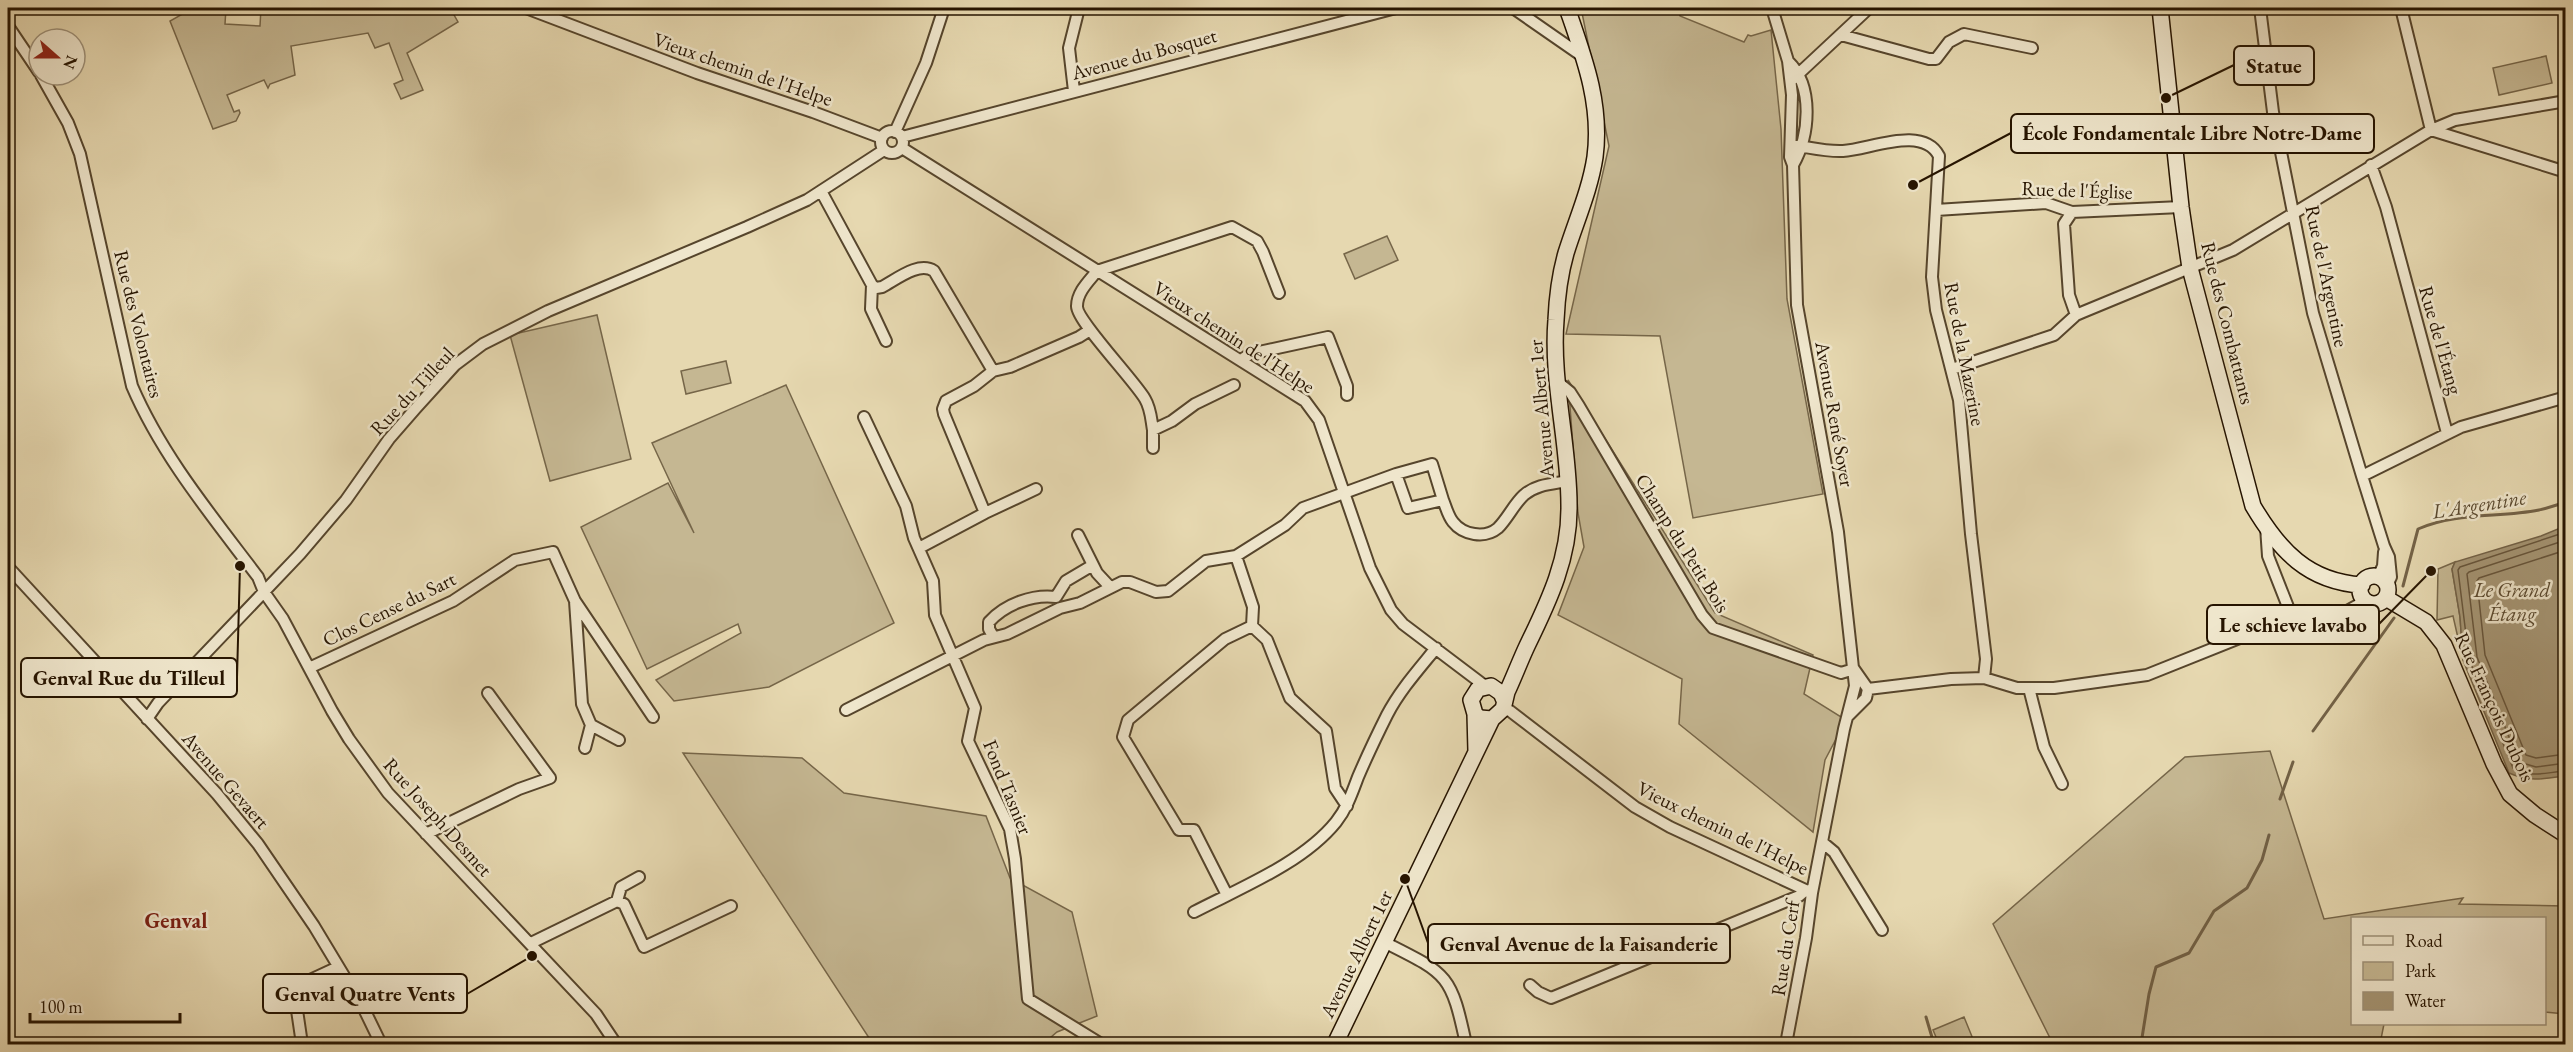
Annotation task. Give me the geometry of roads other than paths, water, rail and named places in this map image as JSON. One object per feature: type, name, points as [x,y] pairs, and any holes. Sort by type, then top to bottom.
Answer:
[{"type":"main road","name":"Avenue Albert 1er","points":[[1335,1044],[1476,751],[1488,731],[1492,699],[1519,663],[1557,582],[1565,554],[1569,528],[1568,482],[1555,351],[1559,288],[1566,254],[1587,192],[1595,158],[1595,100],[1585,58],[1567,8]]},
{"type":"main road","name":"Rue des Combattants","points":[[2160,8],[2181,207],[2190,268],[2253,506],[2271,537],[2298,563],[2324,577],[2362,585]]},
{"type":"main road","points":[[2369,578],[2384,587],[2376,604],[2365,601],[2362,596],[2362,585],[2369,578]]},
{"type":"main road","name":"Rue François Dubois","points":[[2384,587],[2426,622],[2444,645],[2494,764],[2510,794],[2535,816],[2565,835]]},
{"type":"main road","name":"Avenue Albert 1er","points":[[1476,751],[1475,714],[1471,708],[1492,699]]},
{"type":"main road","points":[[1475,714],[1480,718],[1492,699]]},
{"type":"street","name":"Vieux chemin de l'Helpe","points":[[526,8],[686,69],[882,138]]},
{"type":"street","points":[[900,139],[886,133],[882,138],[884,150],[893,154],[900,139],[944,8]]},
{"type":"street","points":[[1074,91],[1070,48],[1079,8]]},
{"type":"street","name":"Avenue du Bosquet","points":[[900,139],[1074,91],[1396,8]]},
{"type":"street","points":[[1513,8],[1585,58]]},
{"type":"street","name":"Avenue René Soyer","points":[[1772,8],[1788,61],[1795,78],[1805,91],[1806,126],[1796,146],[1793,165],[1797,305],[1838,532],[1854,669],[1860,692]]},
{"type":"street","points":[[1795,78],[1869,8]]},
{"type":"street","name":"Rue de l'Argentine","points":[[2260,8],[2273,112],[2313,313],[2391,563],[2391,577],[2384,587]]},
{"type":"street","points":[[2401,8],[2431,130]]},
{"type":"street","name":"Rue des Volontaires","points":[[8,26],[27,54]]},
{"type":"street","points":[[1841,35],[1929,59],[1936,59],[1949,42],[1964,34],[2032,48]]},
{"type":"street","name":"Rue des Volontaires","points":[[47,87],[68,123],[80,154],[132,386],[147,422],[165,451],[258,577],[264,591]]},
{"type":"street","points":[[1952,369],[2054,335],[2076,315],[2233,250],[2431,130],[2455,120],[2565,101]]},
{"type":"street","points":[[2431,130],[2565,172]]},
{"type":"street","name":"Vieux chemin de l'Helpe","points":[[900,139],[1097,271],[1241,360],[1312,408],[1327,439],[1370,568],[1383,597],[1404,624],[1464,671],[1492,699],[1635,807],[1681,832],[1809,891]]},
{"type":"street","name":"Rue de la Mazerine","points":[[1796,146],[1844,151],[1917,139],[1935,147],[1939,156],[1932,277],[1936,310],[1959,400],[1971,534],[1986,659],[1984,678]]},
{"type":"street","name":"Rue du Tilleul","points":[[147,719],[158,703],[324,527],[389,439],[455,365],[483,344],[548,311],[747,227],[821,191],[884,150]]},
{"type":"street","name":"Rue de l'Étang","points":[[2371,165],[2386,207],[2447,433]]},
{"type":"street","points":[[821,191],[872,285],[871,309],[886,341]]},
{"type":"street","name":"Rue de l'Église","points":[[1936,210],[2046,203],[2072,212],[2181,207]]},
{"type":"street","points":[[2072,212],[2064,224],[2069,295],[2076,315]]},
{"type":"street","points":[[1153,448],[1150,410],[1145,400],[1124,369],[1081,319],[1077,307],[1083,287],[1097,271],[1232,227],[1257,241],[1279,293]]},
{"type":"street","points":[[872,285],[876,288],[882,287],[919,267],[928,267],[934,271],[993,371]]},
{"type":"street","points":[[986,513],[943,409],[946,400],[974,386],[993,371],[1079,338],[1090,330]]},
{"type":"street","points":[[1241,360],[1250,354],[1328,337],[1347,386],[1347,395]]},
{"type":"street","name":"Champ du Petit Bois","points":[[1559,383],[1580,406],[1702,615],[1713,627],[1841,674],[1854,669]]},
{"type":"street","points":[[1153,430],[1172,421],[1196,404],[1234,385]]},
{"type":"street","points":[[2362,476],[2461,427],[2565,397]]},
{"type":"street","name":"Fond Tasnier","points":[[864,417],[906,506],[919,548],[933,581],[935,615],[975,708],[968,741],[1010,829],[1028,999],[1101,1044]]},
{"type":"street","points":[[846,710],[993,636],[1008,634],[1063,608],[1080,603],[1110,587],[1130,582],[1156,592],[1168,591],[1206,561],[1236,556],[1285,525],[1303,508],[1396,474],[1432,464],[1443,500],[1453,522],[1462,530],[1476,535],[1485,535],[1498,528],[1523,495],[1534,488],[1568,482]]},
{"type":"street","points":[[1396,474],[1408,508],[1443,500]]},
{"type":"street","points":[[919,548],[1036,489]]},
{"type":"street","points":[[2266,527],[2268,556],[2292,617]]},
{"type":"street","points":[[1078,534],[1093,565],[1110,587]]},
{"type":"street","name":"Clos Cense du Sart","points":[[309,668],[453,601],[514,560],[554,552],[575,601]]},
{"type":"street","points":[[1236,556],[1253,607],[1252,626],[1266,640],[1290,698],[1326,731],[1335,788],[1347,806]]},
{"type":"street","points":[[1056,597],[1066,581],[1093,565]]},
{"type":"street","name":"Avenue Gevaert","points":[[8,567],[217,794],[258,844],[295,896],[364,1009],[381,1044]]},
{"type":"street","name":"Rue Joseph Desmet","points":[[264,591],[283,619],[344,730],[373,773],[426,834],[596,1014],[616,1044]]},
{"type":"street","points":[[993,636],[989,622],[999,613],[1033,597],[1056,597]]},
{"type":"street","points":[[1056,597],[1063,608]]},
{"type":"street","points":[[575,601],[653,717]]},
{"type":"street","points":[[575,601],[582,704],[591,725],[585,748]]},
{"type":"street","points":[[1860,692],[1951,679],[1984,678],[2017,688],[2054,688],[2147,675],[2292,617],[2347,611],[2365,601]]},
{"type":"street","points":[[1227,895],[1194,830],[1179,830],[1123,737],[1128,720],[1226,639],[1252,626]]},
{"type":"street","points":[[1194,912],[1295,857],[1320,839],[1347,806],[1388,714],[1400,693],[1436,648]]},
{"type":"street","points":[[2029,688],[2044,747],[2062,784]]},
{"type":"street","name":"Rue du Cerf","points":[[1786,1044],[1806,938],[1809,891],[1822,842],[1848,716],[1860,692]]},
{"type":"street","points":[[426,834],[519,789],[550,778],[488,693]]},
{"type":"street","points":[[591,725],[619,740]]},
{"type":"street","points":[[1822,842],[1834,852],[1882,930]]},
{"type":"street","points":[[531,943],[617,901],[621,887],[639,877]]},
{"type":"street","name":"Rue du Cerf","points":[[1530,985],[1546,996],[1557,996],[1809,891]]},
{"type":"street","points":[[617,901],[624,904],[644,947],[731,906]]},
{"type":"street","points":[[1384,942],[1430,965],[1450,985],[1458,1007],[1466,1044]]},
{"type":"street","points":[[302,1044],[294,990],[297,986],[338,967]]},
{"type":"water","name":"Le Grand Étang","points":[[2565,526],[2565,776],[2543,779],[2523,778],[2509,773],[2463,660],[2460,617],[2452,569],[2455,562],[2541,536]]},
{"type":"waterway","name":"L'Argentine","points":[[2403,586],[2418,529],[2447,520],[2524,512],[2566,502]]},
{"type":"waterway","name":"L'Argentine","points":[[2313,731],[2394,618]]},
{"type":"waterway","name":"L'Argentine","points":[[2280,799],[2293,762]]},
{"type":"waterway","name":"L'Argentine","points":[[2141,1044],[2156,967],[2189,953],[2214,911],[2247,888],[2262,860],[2269,835]]},
{"type":"waterway","points":[[1926,1017],[1934,1044]]},
{"type":"place","name":"Statue","points":[[2166,98]]},
{"type":"place","name":"École Fondamentale Libre Notre-Dame","points":[[1913,185]]},
{"type":"place","name":"Genval Rue du Tilleul","points":[[240,566]]},
{"type":"place","name":"Le schieve lavabo","points":[[2431,571]]},
{"type":"place","name":"Genval Avenue de la Faisanderie","points":[[1405,879]]},
{"type":"place","name":"Genval Quatre Vents","points":[[532,956]]},
{"type":"district","name":"Genval","points":[[176,920]]}]
